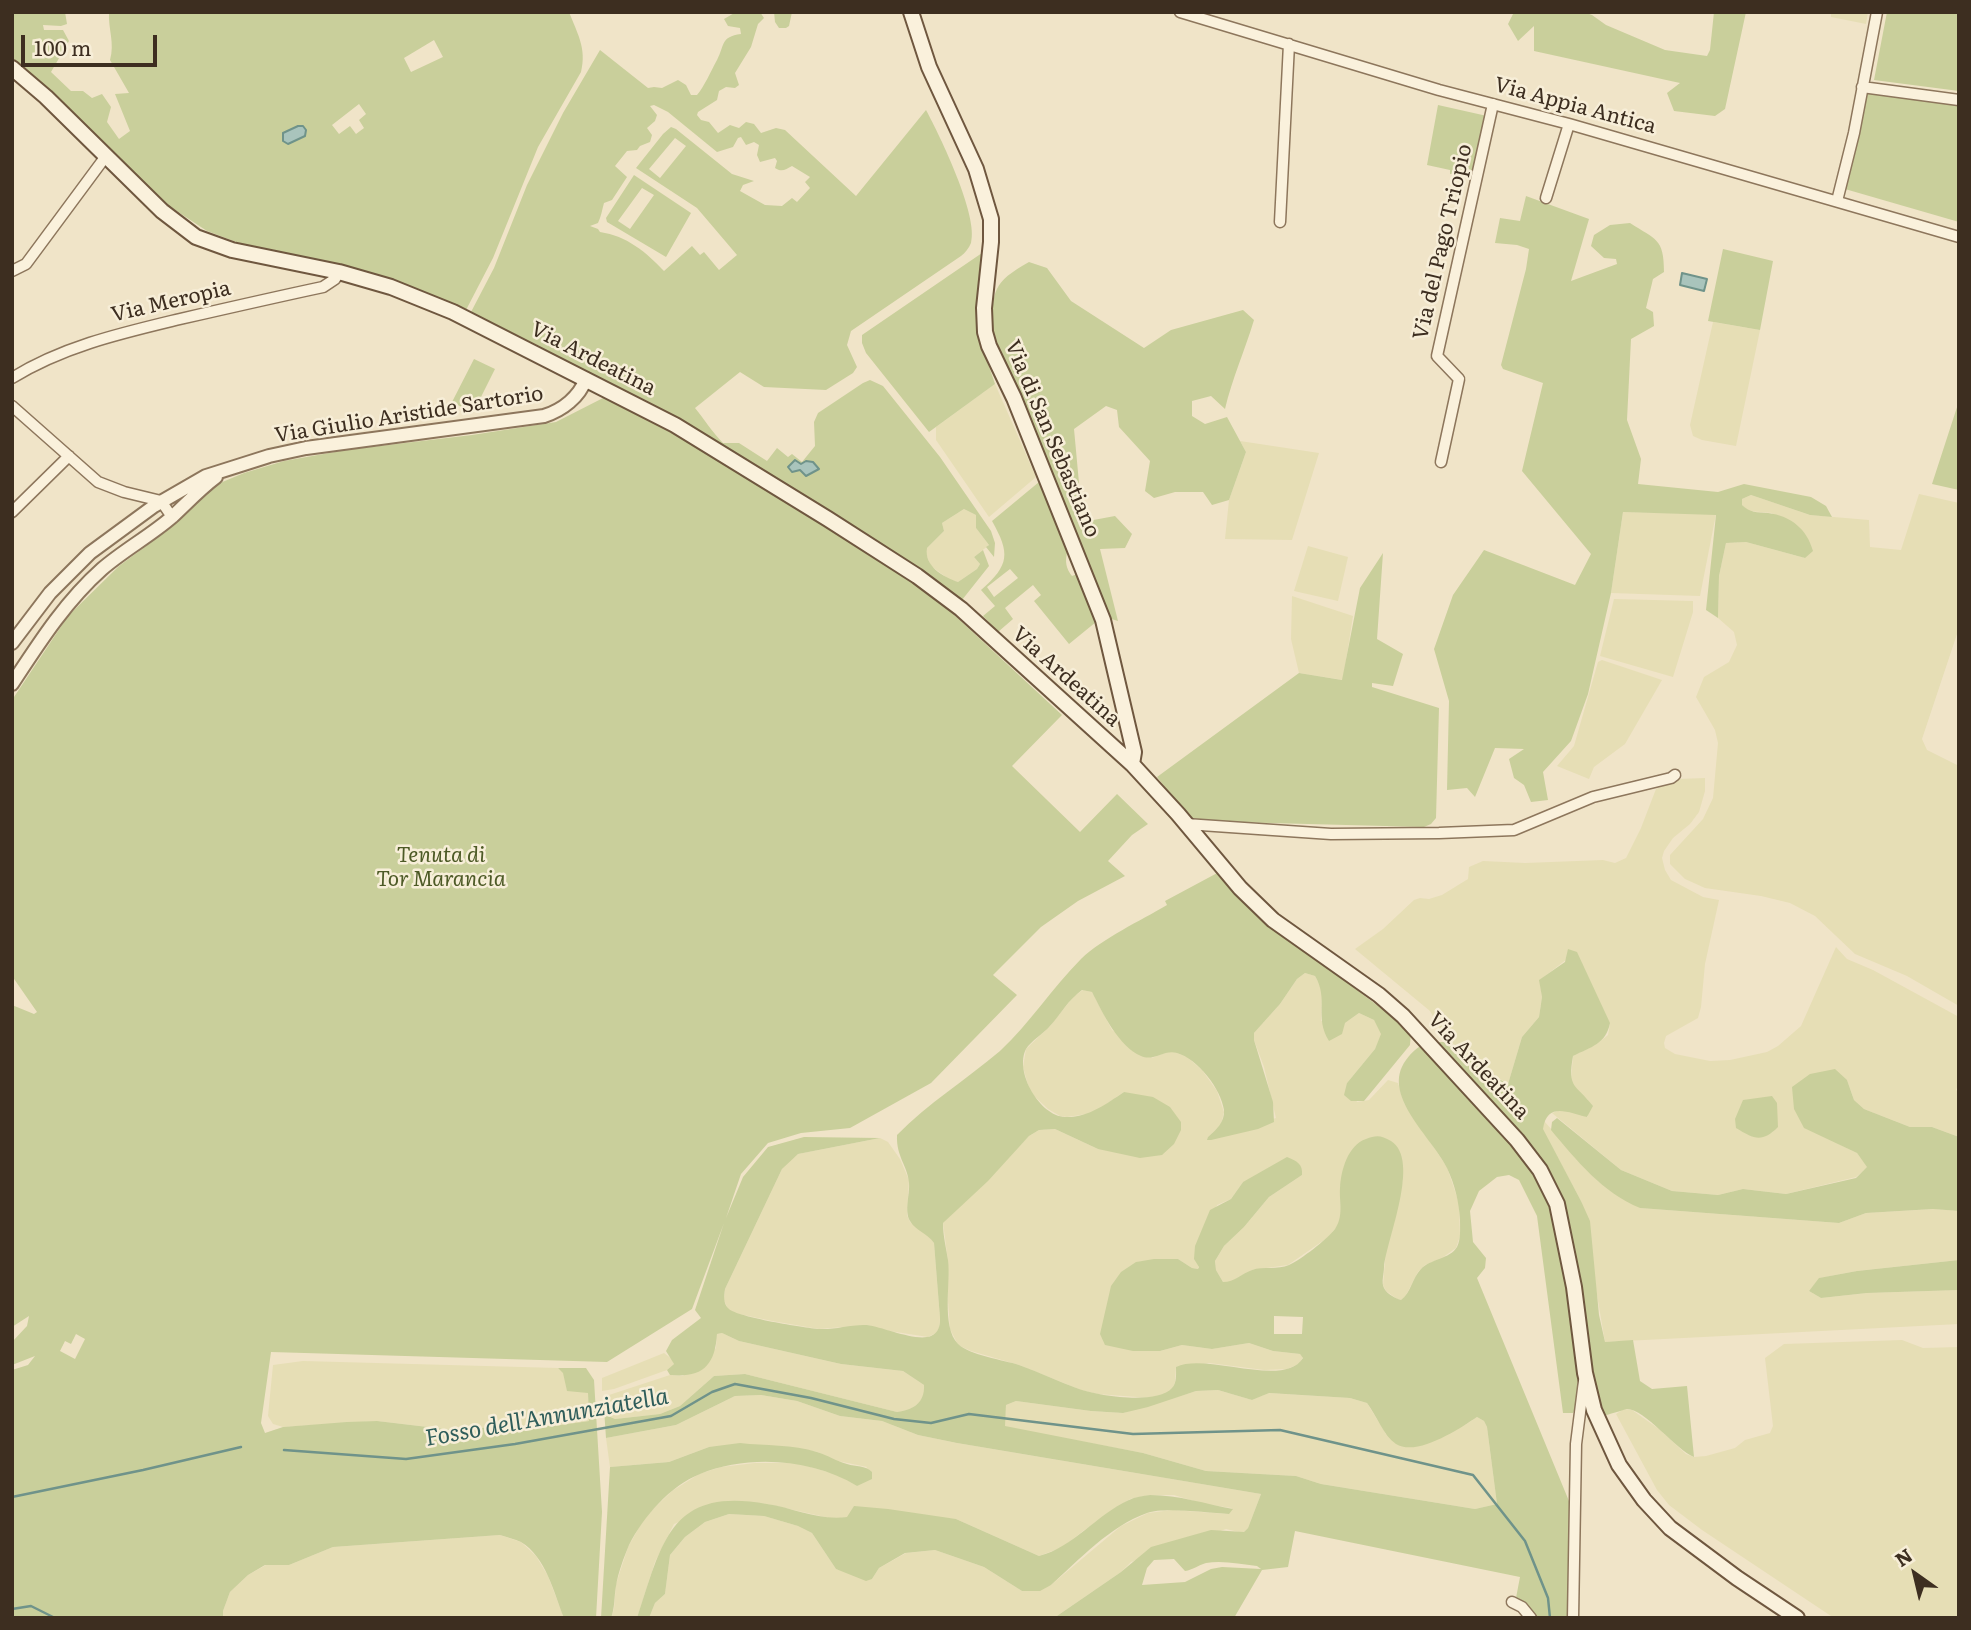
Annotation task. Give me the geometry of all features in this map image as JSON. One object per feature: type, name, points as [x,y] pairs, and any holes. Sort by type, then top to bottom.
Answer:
[{"type":"main road","name":"Via di San Sebastiano","points":[[911,12],[929,67],[985,193],[991,219],[991,242],[984,308],[985,332],[1069,530],[1103,620],[1134,752],[1132,764]]},
{"type":"main road","name":"Via Ardeatina","points":[[12,68],[46,97],[162,211],[196,237],[254,256],[339,272],[426,300],[675,425],[828,519],[927,583],[961,609],[1132,764],[1240,888],[1273,920],[1379,995],[1403,1016],[1500,1120],[1534,1161],[1550,1188],[1562,1220],[1585,1373],[1594,1410],[1619,1465],[1644,1500],[1671,1528],[1710,1559],[1797,1618]]},
{"type":"street","name":"Via Appia Antica","points":[[1180,12],[1439,90],[1569,124],[1959,237]]},
{"type":"street","points":[[1837,201],[1847,166],[1877,12]]},
{"type":"street","points":[[1280,222],[1289,44]]},
{"type":"street","points":[[1862,87],[1959,100]]},
{"type":"street","name":"Via del Pago Triopio","points":[[1441,462],[1459,379],[1437,356],[1493,104]]},
{"type":"street","points":[[1546,198],[1569,124]]},
{"type":"street","points":[[12,271],[26,264],[106,156]]},
{"type":"street","name":"Via Meropia","points":[[12,378],[39,363],[98,340],[323,287],[335,279],[339,272]]},
{"type":"street","name":"Via Giulio Aristide Sartorio","points":[[12,643],[40,605],[74,568],[103,542],[192,482],[269,456],[306,448],[544,415],[573,399],[586,379]]},
{"type":"street","points":[[12,406],[91,476],[106,486],[161,501],[172,517]]},
{"type":"street","points":[[12,512],[69,456]]},
{"type":"street","name":"Via Giulio Aristide Sartorio","points":[[12,684],[16,670],[81,590],[119,556],[172,517],[193,495],[225,470]]},
{"type":"street","points":[[1186,824],[1331,834],[1514,830],[1593,797],[1675,775]]},
{"type":"street","points":[[1573,1618],[1576,1444],[1585,1373]]},
{"type":"street","points":[[1512,1602],[1522,1607],[1531,1618]]},
{"type":"shaded area","points":[[1831,12],[1868,12],[1866,24],[1831,17]]},
{"type":"shaded area","points":[[1713,322],[1760,330],[1736,446],[1693,436],[1690,425]]},
{"type":"shaded area","points":[[995,384],[1036,477],[989,517],[936,440],[936,427]]},
{"type":"shaded area","points":[[1240,441],[1319,453],[1292,540],[1225,539],[1229,500],[1246,452]]},
{"type":"shaded area","points":[[1919,494],[1959,503],[1959,628],[1922,739],[1927,750],[1959,766],[1959,1006],[1907,976],[1855,954],[1815,916],[1790,903],[1705,888],[1685,879],[1670,864],[1670,855],[1703,819],[1713,798],[1718,743],[1715,730],[1696,697],[1704,677],[1729,662],[1737,645],[1734,632],[1718,618],[1719,576],[1726,543],[1746,542],[1805,558],[1772,513],[1748,511],[1742,505],[1742,499],[1751,495],[1810,515],[1869,520],[1870,547],[1901,550]]},
{"type":"shaded area","points":[[964,509],[976,515],[976,528],[989,545],[974,557],[980,564],[977,569],[958,582],[950,580],[931,566],[926,554],[927,548],[944,531],[942,523]]},
{"type":"shaded area","points":[[1623,512],[1716,514],[1700,596],[1611,593]]},
{"type":"shaded area","points":[[1308,546],[1348,557],[1338,601],[1294,591]]},
{"type":"shaded area","points":[[1292,596],[1353,616],[1343,680],[1299,673],[1291,639]]},
{"type":"shaded area","points":[[1614,599],[1693,601],[1693,612],[1673,677],[1600,656]]},
{"type":"shaded area","points":[[1602,660],[1662,680],[1625,744],[1594,767],[1589,779],[1557,766],[1574,746],[1598,662]]},
{"type":"shaded area","points":[[1705,778],[1705,791],[1699,812],[1690,824],[1673,838],[1662,858],[1671,880],[1703,897],[1719,900],[1705,964],[1698,1018],[1666,1036],[1665,1048],[1675,1054],[1710,1061],[1730,1060],[1767,1052],[1778,1046],[1801,1026],[1836,947],[1847,959],[1873,970],[1959,1017],[1959,1082],[1956,1090],[1959,1092],[1959,1137],[1932,1127],[1910,1127],[1864,1109],[1854,1100],[1847,1080],[1839,1144],[1857,1153],[1868,1167],[1856,1177],[1786,1194],[1743,1189],[1718,1195],[1672,1191],[1621,1170],[1552,1113],[1563,1109],[1588,1117],[1588,1100],[1573,1087],[1571,1079],[1573,1056],[1608,1035],[1610,1024],[1576,952],[1540,980],[1542,997],[1539,1017],[1522,1037],[1508,1084],[1459,1053],[1448,1042],[1430,1011],[1355,949],[1383,929],[1414,900],[1442,895],[1468,879],[1469,867],[1483,861],[1525,863],[1603,860],[1615,863],[1626,858],[1656,789],[1678,779]]},
{"type":"shaded area","points":[[1305,973],[1315,976],[1322,989],[1321,1021],[1345,1023],[1359,1013],[1374,1020],[1382,1034],[1375,1049],[1347,1083],[1357,1102],[1369,1100],[1388,1080],[1398,1083],[1404,1103],[1447,1167],[1459,1203],[1460,1236],[1456,1248],[1425,1265],[1418,1272],[1405,1297],[1397,1299],[1386,1291],[1383,1285],[1386,1249],[1403,1180],[1340,1185],[1341,1217],[1337,1227],[1327,1238],[1288,1265],[1252,1270],[1231,1282],[1223,1282],[1216,1270],[1215,1261],[1224,1246],[1269,1197],[1302,1175],[1243,1182],[1231,1199],[1217,1205],[1198,1269],[1178,1259],[1136,1262],[1133,1351],[1160,1351],[1182,1345],[1212,1349],[1249,1343],[1273,1351],[1300,1354],[1303,1357],[1299,1364],[1287,1369],[1264,1370],[1209,1363],[1176,1367],[1173,1388],[1161,1396],[1150,1398],[1097,1394],[1081,1390],[1019,1365],[958,1345],[950,1329],[948,1261],[943,1223],[1029,1136],[1039,1130],[1055,1129],[1098,1149],[1124,1092],[1093,1113],[1067,1117],[1048,1109],[1030,1092],[1023,1067],[1026,1049],[1050,1026],[1074,996],[1083,990],[1092,992],[1112,1030],[1152,1058],[1175,1052],[1187,1057],[1202,1070],[1217,1091],[1224,1112],[1221,1125],[1208,1137],[1276,1118],[1254,1033],[1280,1004],[1297,979]]},
{"type":"shaded area","points":[[1544,1121],[1598,1181],[1640,1208],[1839,1223],[1866,1213],[1934,1209],[1959,1211],[1959,1260],[1857,1271],[1820,1278],[1809,1291],[1821,1298],[1867,1293],[1959,1290],[1959,1324],[1605,1342],[1581,1201],[1542,1129]]},
{"type":"shaded area","points":[[880,1138],[888,1142],[900,1159],[909,1180],[907,1215],[910,1222],[934,1243],[940,1318],[936,1333],[928,1337],[867,1325],[819,1329],[734,1313],[728,1309],[724,1300],[725,1289],[782,1169],[789,1161],[798,1154]]},
{"type":"shaded area","points":[[722,1333],[739,1341],[841,1364],[903,1371],[924,1385],[925,1395],[909,1410],[897,1412],[745,1374],[714,1376],[680,1406],[660,1414],[615,1419],[608,1416],[604,1409],[609,1395],[670,1375],[683,1376],[716,1348],[717,1334]]},
{"type":"shaded area","points":[[1902,1340],[1923,1348],[1959,1347],[1959,1618],[1834,1618],[1669,1505],[1657,1490],[1616,1414],[1624,1409],[1632,1410],[1659,1429],[1686,1454],[1694,1457],[1706,1456],[1735,1448],[1745,1440],[1770,1433],[1773,1426],[1765,1358],[1784,1344]]},
{"type":"shaded area","points":[[664,1353],[674,1364],[667,1370],[602,1391],[602,1378]]},
{"type":"shaded area","points":[[303,1361],[558,1368],[588,1392],[589,1421],[554,1426],[494,1425],[475,1430],[377,1421],[283,1427],[273,1424],[268,1416],[273,1365]]},
{"type":"shaded area","points":[[1218,1390],[1252,1400],[1268,1393],[1350,1398],[1367,1403],[1386,1434],[1465,1425],[1477,1417],[1484,1421],[1487,1427],[1497,1504],[1475,1509],[1321,1484],[1296,1476],[1206,1471],[1143,1453],[1004,1427],[1006,1405],[1016,1401],[1123,1413],[1196,1391]]},
{"type":"shaded area","points":[[761,1395],[797,1401],[840,1416],[882,1421],[918,1435],[957,1443],[1261,1494],[1248,1528],[1243,1533],[1226,1529],[1131,1562],[1121,1572],[1054,1618],[649,1618],[655,1603],[665,1594],[670,1555],[685,1537],[705,1522],[729,1514],[764,1516],[798,1526],[812,1533],[836,1569],[872,1579],[879,1568],[906,1553],[935,1550],[984,1567],[1022,1591],[1051,1585],[1121,1526],[1148,1513],[1172,1510],[1228,1514],[1232,1508],[1203,1504],[1174,1495],[1150,1495],[1130,1499],[1063,1547],[1039,1556],[956,1519],[834,1519],[767,1504],[730,1501],[674,1524],[655,1562],[637,1618],[611,1618],[616,1584],[628,1547],[645,1517],[672,1491],[699,1474],[721,1467],[755,1463],[796,1463],[839,1475],[857,1486],[867,1467],[833,1460],[818,1452],[781,1446],[709,1447],[669,1462],[610,1467],[606,1438],[676,1425],[735,1396]]},
{"type":"shaded area","points":[[500,1535],[521,1542],[536,1556],[548,1576],[564,1618],[223,1618],[230,1592],[248,1575],[266,1565],[289,1565],[333,1547]]},
{"type":"green space","points":[[12,12],[65,12],[67,24],[43,25],[44,30],[63,30],[69,41],[51,72],[71,91],[83,91],[92,98],[102,94],[111,107],[107,122],[119,139],[130,131],[115,94],[129,93],[110,60],[112,48],[109,12],[569,12],[580,41],[583,63],[581,72],[538,147],[493,258],[466,310],[390,278],[247,246],[207,231],[163,202],[12,59]],"holes":[[[434,40],[443,57],[411,72],[404,58]],[[359,104],[366,114],[359,120],[364,128],[356,134],[350,126],[339,134],[332,125]]]},
{"type":"green space","points":[[736,12],[760,12],[764,18],[758,24],[751,47],[735,73],[739,85],[719,91],[717,100],[698,112],[701,120],[709,122],[718,133],[730,125],[739,128],[746,122],[754,124],[761,133],[776,128],[785,130],[856,196],[926,110],[957,176],[972,231],[971,243],[962,255],[851,331],[847,345],[857,367],[853,373],[826,390],[764,387],[740,372],[695,408],[723,443],[739,443],[767,461],[777,448],[788,457],[792,454],[802,462],[815,446],[814,422],[818,413],[870,380],[883,386],[940,457],[991,531],[995,543],[994,557],[976,528],[976,515],[964,509],[942,523],[944,531],[927,548],[928,560],[932,565],[941,574],[958,582],[977,569],[980,564],[974,557],[983,550],[989,566],[962,600],[921,572],[618,389],[471,312],[494,268],[527,185],[563,113],[600,50],[648,88],[662,88],[678,80],[686,85],[691,95],[697,95],[724,42],[741,34],[740,28],[728,26],[724,19]],"holes":[[[654,105],[668,112],[717,152],[733,147],[741,137],[746,145],[754,142],[759,145],[757,155],[760,162],[775,158],[775,168],[784,170],[792,166],[810,177],[805,182],[810,188],[797,202],[792,198],[782,206],[765,205],[740,191],[743,185],[754,181],[732,174],[676,129],[671,127],[663,134],[636,168],[697,208],[737,255],[719,270],[704,252],[700,255],[692,246],[664,271],[635,246],[590,226],[598,223],[604,203],[612,200],[627,177],[615,166],[627,151],[637,150],[650,142],[652,135],[647,128],[657,115],[650,106]],[[675,138],[686,146],[660,178],[649,169]]]},
{"type":"green space","points":[[774,12],[792,12],[789,26],[779,28]]},
{"type":"green space","points":[[1514,12],[1584,12],[1606,25],[1665,50],[1707,56],[1714,12],[1746,12],[1725,109],[1715,116],[1674,111],[1667,93],[1680,83],[1534,51],[1534,26],[1518,41],[1508,24]]},
{"type":"green space","points":[[1887,12],[1959,12],[1959,91],[1874,80]]},
{"type":"green space","points":[[1865,90],[1959,104],[1959,222],[1845,189]]},
{"type":"green space","points":[[1438,105],[1487,116],[1473,177],[1456,171],[1455,174],[1450,174],[1450,170],[1427,165]]},
{"type":"green space","points":[[634,175],[691,213],[666,257],[607,222],[606,218]],"holes":[[[642,188],[654,195],[630,229],[618,221]]]},
{"type":"green space","points":[[1526,196],[1589,219],[1571,281],[1617,264],[1616,259],[1604,258],[1591,246],[1594,235],[1610,225],[1630,223],[1652,237],[1660,246],[1664,272],[1653,279],[1646,308],[1653,312],[1654,326],[1631,339],[1627,420],[1641,459],[1638,484],[1718,492],[1744,484],[1811,497],[1826,506],[1832,517],[1810,515],[1751,495],[1742,499],[1742,505],[1754,512],[1784,517],[1797,525],[1807,536],[1813,551],[1805,558],[1746,542],[1726,543],[1719,576],[1718,618],[1706,610],[1716,515],[1623,512],[1611,593],[1588,694],[1571,741],[1543,772],[1548,800],[1531,802],[1524,785],[1514,778],[1509,759],[1524,749],[1495,748],[1475,797],[1467,788],[1447,790],[1449,701],[1434,649],[1453,595],[1484,550],[1575,585],[1591,554],[1522,471],[1543,383],[1503,369],[1501,365],[1529,249],[1495,243],[1500,218],[1520,221]]},
{"type":"green space","points":[[1723,249],[1773,261],[1760,330],[1708,321]]},
{"type":"green space","points":[[982,253],[977,331],[995,384],[929,432],[866,353],[862,335]]},
{"type":"green space","points":[[1029,262],[1047,268],[1071,301],[1144,348],[1171,330],[1243,310],[1254,320],[1225,409],[1211,396],[1192,401],[1192,416],[1205,424],[1227,417],[1246,452],[1229,500],[1212,505],[1203,492],[1175,492],[1154,498],[1145,491],[1150,461],[1119,427],[1117,410],[1106,406],[1074,429],[1079,483],[1076,499],[1088,521],[1115,516],[1132,534],[1125,548],[1100,549],[1118,621],[1105,617],[992,330],[994,296],[997,289],[1008,276]]},
{"type":"green space","points":[[474,359],[495,369],[473,413],[452,402]]},
{"type":"green space","name":"Tenuta di Tor Marancia","points":[[605,397],[659,423],[895,568],[937,599],[1062,715],[1012,766],[1080,832],[1117,794],[1148,824],[1132,835],[1108,861],[1125,876],[1078,901],[1041,927],[993,975],[1017,995],[931,1083],[850,1128],[801,1133],[768,1143],[741,1174],[726,1218],[743,1177],[768,1147],[804,1137],[880,1138],[798,1154],[782,1169],[725,1289],[724,1300],[727,1307],[744,1315],[772,1322],[811,1328],[867,1325],[908,1336],[925,1337],[936,1333],[940,1318],[934,1243],[912,1224],[908,1217],[909,1183],[898,1149],[897,1135],[921,1112],[1000,1051],[1070,970],[1090,951],[1167,905],[1165,901],[1221,871],[1271,925],[1411,1031],[1410,1045],[1364,1101],[1351,1101],[1344,1095],[1347,1083],[1375,1049],[1381,1034],[1374,1020],[1359,1013],[1345,1023],[1342,1034],[1329,1041],[1322,1024],[1319,984],[1315,976],[1305,973],[1297,979],[1280,1004],[1254,1033],[1273,1102],[1274,1122],[1258,1129],[1207,1140],[1221,1122],[1224,1110],[1218,1093],[1207,1076],[1193,1061],[1177,1053],[1146,1057],[1133,1051],[1112,1028],[1092,992],[1082,990],[1026,1049],[1023,1058],[1026,1080],[1039,1101],[1056,1115],[1073,1117],[1096,1109],[1124,1092],[1153,1097],[1170,1107],[1181,1122],[1181,1130],[1174,1144],[1162,1155],[1140,1158],[1098,1149],[1055,1129],[1039,1130],[1029,1136],[988,1181],[943,1223],[949,1269],[948,1316],[953,1336],[963,1348],[1019,1365],[1079,1389],[1113,1396],[1141,1398],[1165,1393],[1175,1384],[1176,1367],[1190,1364],[1263,1371],[1293,1367],[1303,1358],[1300,1354],[1273,1351],[1249,1343],[1212,1349],[1182,1345],[1160,1351],[1133,1351],[1105,1345],[1100,1334],[1111,1286],[1121,1272],[1136,1262],[1178,1259],[1198,1269],[1194,1259],[1195,1246],[1210,1210],[1231,1199],[1243,1182],[1287,1157],[1299,1163],[1302,1175],[1269,1197],[1224,1246],[1215,1261],[1216,1270],[1223,1282],[1252,1270],[1275,1268],[1294,1262],[1320,1244],[1335,1229],[1339,1219],[1341,1181],[1350,1152],[1360,1142],[1378,1136],[1391,1141],[1399,1151],[1403,1165],[1400,1200],[1386,1254],[1383,1281],[1387,1292],[1401,1300],[1421,1269],[1454,1251],[1460,1237],[1458,1200],[1450,1174],[1411,1115],[1399,1087],[1400,1073],[1406,1060],[1424,1045],[1448,1042],[1476,1065],[1508,1084],[1522,1037],[1539,1017],[1542,997],[1539,980],[1565,962],[1568,949],[1577,952],[1610,1023],[1601,1040],[1573,1056],[1572,1081],[1593,1106],[1587,1117],[1554,1112],[1545,1120],[1543,1129],[1590,1221],[1599,1315],[1605,1342],[1633,1340],[1640,1381],[1652,1389],[1687,1386],[1694,1457],[1634,1411],[1627,1409],[1601,1416],[1589,1382],[1573,1413],[1563,1413],[1537,1216],[1519,1180],[1509,1175],[1497,1177],[1479,1191],[1470,1211],[1473,1242],[1486,1258],[1485,1268],[1477,1278],[1571,1506],[1568,1618],[1535,1618],[1532,1611],[1516,1598],[1520,1577],[1295,1531],[1288,1567],[1262,1570],[1234,1618],[1054,1618],[1121,1572],[1151,1547],[1211,1530],[1244,1532],[1261,1494],[957,1443],[918,1435],[882,1421],[840,1416],[797,1401],[761,1395],[735,1396],[676,1425],[606,1438],[604,1409],[608,1416],[615,1419],[660,1414],[680,1406],[714,1376],[745,1374],[897,1412],[913,1407],[920,1401],[924,1385],[903,1371],[841,1364],[739,1341],[722,1333],[717,1334],[713,1354],[705,1368],[691,1374],[670,1375],[667,1370],[674,1364],[666,1351],[672,1340],[701,1318],[695,1310],[724,1223],[692,1309],[607,1362],[271,1352],[261,1423],[265,1433],[283,1427],[347,1422],[377,1421],[475,1430],[494,1425],[554,1426],[589,1421],[588,1393],[567,1391],[563,1373],[558,1368],[586,1368],[594,1380],[602,1512],[596,1618],[564,1618],[548,1576],[537,1557],[521,1542],[500,1535],[333,1547],[289,1565],[265,1565],[248,1575],[230,1592],[223,1618],[12,1618],[12,1370],[28,1365],[35,1356],[12,1365],[12,1342],[27,1326],[29,1316],[12,1327],[12,1005],[34,1014],[37,1012],[12,976],[12,700],[68,616],[119,566],[173,526],[198,499],[220,483],[284,461],[556,422]],"holes":[[[1274,1316],[1303,1317],[1302,1334],[1274,1334]],[[76,1334],[85,1339],[75,1359],[60,1351],[65,1341],[71,1344]],[[1218,1390],[1252,1400],[1269,1393],[1350,1398],[1367,1403],[1387,1436],[1396,1444],[1405,1447],[1438,1440],[1477,1417],[1484,1421],[1487,1427],[1497,1504],[1475,1509],[1321,1484],[1296,1476],[1206,1471],[1143,1453],[1005,1426],[1006,1405],[1016,1401],[1123,1413],[1196,1391]],[[1174,1559],[1185,1571],[1206,1563],[1218,1562],[1257,1566],[1261,1569],[1222,1567],[1211,1569],[1185,1582],[1142,1585],[1147,1568],[1154,1560]]]},
{"type":"green space","points":[[1959,401],[1959,490],[1932,484]]},
{"type":"green space","points":[[1039,482],[1067,553],[1067,568],[1072,576],[1080,573],[1096,622],[1069,644],[1034,601],[1041,595],[1033,585],[1005,608],[1013,619],[998,632],[983,616],[995,606],[981,590],[997,573],[1004,558],[1002,542],[992,521]],"holes":[[[1010,569],[1018,578],[994,597],[987,587]]]},
{"type":"green space","points":[[1383,553],[1377,639],[1403,654],[1393,686],[1372,683],[1372,687],[1439,708],[1436,818],[1424,827],[1192,821],[1157,777],[1299,673],[1342,680],[1360,588]]},
{"type":"green space","points":[[1835,1069],[1847,1080],[1854,1100],[1864,1109],[1910,1127],[1932,1127],[1959,1137],[1959,1211],[1933,1209],[1866,1213],[1839,1223],[1640,1208],[1602,1185],[1551,1130],[1552,1122],[1557,1118],[1621,1170],[1672,1191],[1718,1195],[1743,1189],[1786,1194],[1856,1178],[1867,1167],[1857,1153],[1804,1128],[1794,1109],[1792,1087],[1810,1074]]},
{"type":"green space","points":[[1772,1096],[1777,1103],[1778,1127],[1758,1138],[1736,1128],[1735,1119],[1743,1100]]},
{"type":"green space","points":[[1959,1260],[1959,1290],[1867,1293],[1821,1298],[1809,1291],[1819,1278]]},
{"type":"green space","points":[[740,1443],[808,1449],[843,1463],[866,1468],[872,1472],[872,1479],[857,1486],[840,1477],[801,1465],[760,1462],[719,1468],[689,1479],[659,1503],[635,1534],[620,1570],[611,1618],[601,1618],[610,1467],[669,1462],[709,1447]]},
{"type":"green space","points":[[1150,1495],[1182,1498],[1233,1509],[1229,1514],[1175,1510],[1147,1513],[1120,1526],[1051,1585],[1040,1591],[1022,1591],[984,1567],[935,1550],[905,1553],[879,1568],[872,1579],[866,1581],[836,1569],[812,1533],[798,1526],[764,1516],[729,1514],[705,1522],[685,1537],[670,1555],[665,1594],[655,1603],[649,1618],[637,1618],[654,1566],[675,1526],[690,1512],[709,1504],[735,1501],[767,1504],[837,1518],[847,1517],[854,1506],[956,1519],[1039,1556],[1063,1546],[1117,1506],[1134,1498]]},
{"type":"water","points":[[303,126],[306,130],[305,136],[288,144],[283,141],[283,133]]},
{"type":"water","points":[[1682,273],[1707,279],[1704,291],[1680,285]]},
{"type":"water","points":[[795,460],[801,464],[806,461],[813,462],[819,469],[806,476],[800,470],[792,472],[788,467]]},
{"type":"waterway","name":"Fosso dell'Annunziatella","points":[[284,1450],[406,1459],[515,1444],[671,1416],[712,1392],[735,1384],[811,1398],[894,1419],[931,1423],[969,1414],[1133,1434],[1280,1430],[1473,1475],[1525,1541],[1548,1598],[1550,1618]]},
{"type":"waterway","name":"Fosso dell'Annunziatella","points":[[12,1497],[241,1447]]},
{"type":"waterway","points":[[12,1609],[31,1606],[55,1618]]}]
